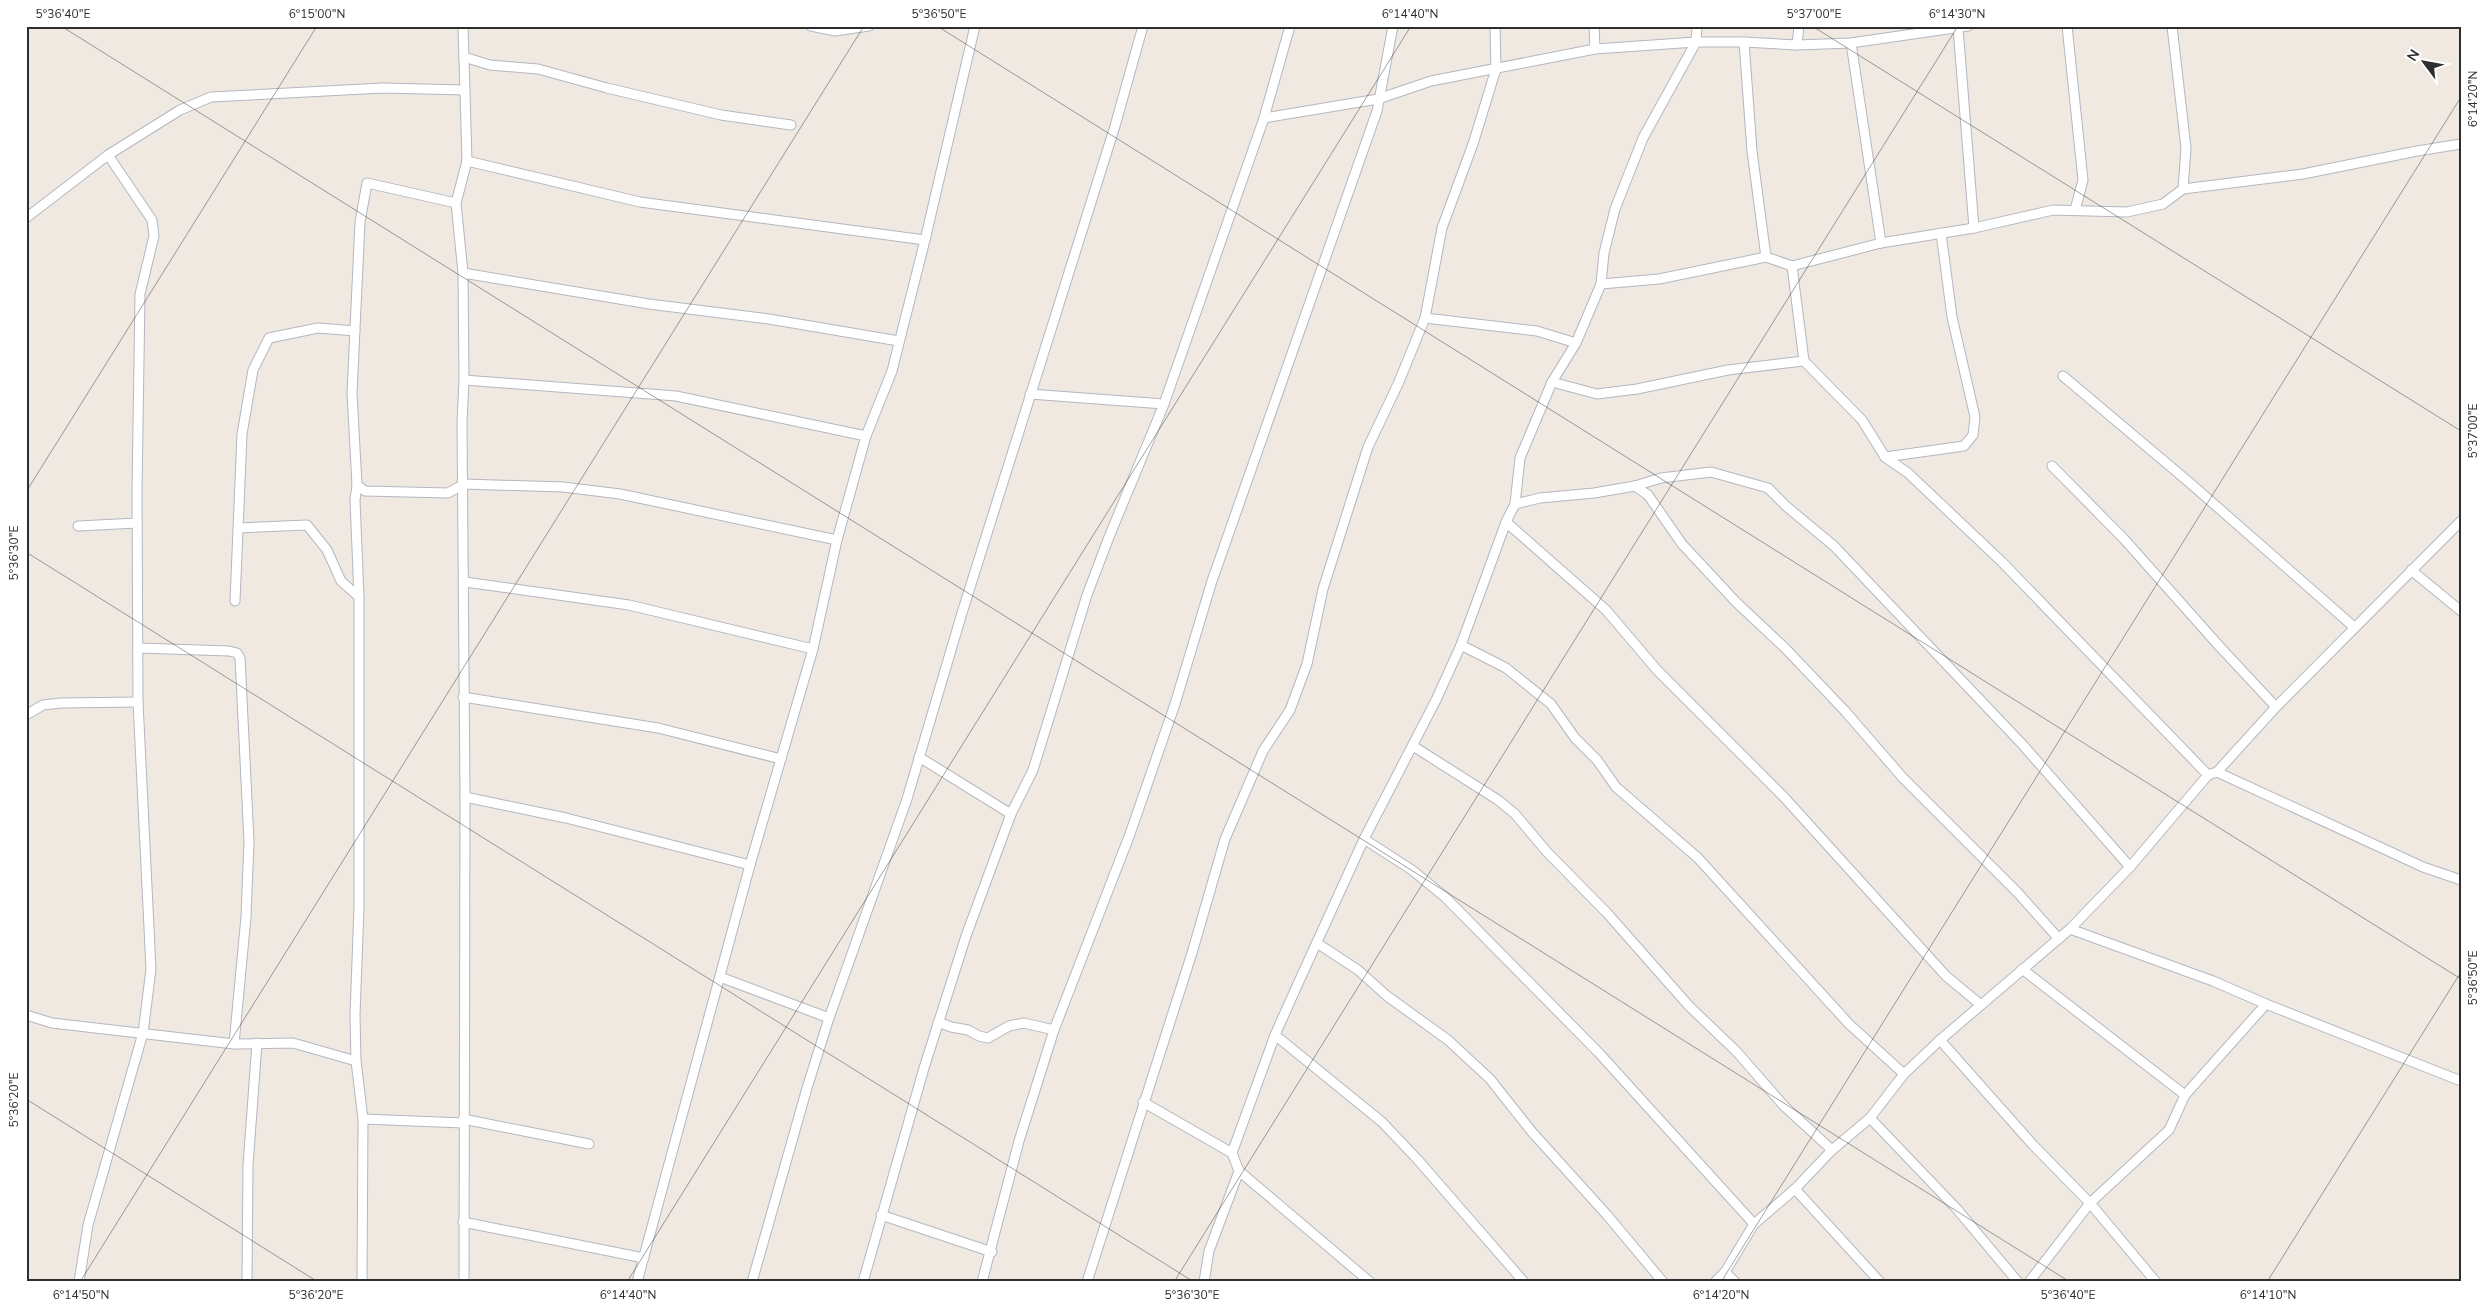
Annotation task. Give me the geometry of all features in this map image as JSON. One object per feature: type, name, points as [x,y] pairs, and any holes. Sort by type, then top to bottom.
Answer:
[{"type":"street","points":[[463,26],[467,161],[456,203],[463,273],[464,380],[462,422],[464,484],[463,697],[465,797],[464,1282]]},
{"type":"street","points":[[811,26],[835,31],[869,26]]},
{"type":"street","points":[[637,1282],[750,865],[813,648],[837,540],[866,436],[892,371],[975,26]]},
{"type":"street","points":[[752,1282],[829,1018],[906,799],[1030,394],[1115,126],[1143,26]]},
{"type":"street","points":[[863,1282],[938,1022],[966,936],[1011,814],[1033,770],[1088,595],[1164,404],[1264,118],[1290,26]]},
{"type":"street","points":[[982,1282],[992,1252],[997,1222],[1017,1150],[1054,1030],[1130,834],[1175,704],[1212,581],[1377,111],[1393,26]]},
{"type":"street","points":[[1087,1282],[1192,952],[1225,839],[1263,751],[1290,710],[1307,664],[1323,589],[1368,447],[1398,384],[1425,318],[1442,228],[1473,144],[1496,69],[1495,26]]},
{"type":"street","points":[[1594,26],[1595,49]]},
{"type":"street","points":[[1232,1153],[1275,1035],[1364,839],[1413,746],[1461,645],[1506,522],[1515,504],[1520,458],[1552,382],[1576,344],[1601,284],[1604,253],[1615,209],[1643,138],[1696,42],[1697,26]]},
{"type":"street","points":[[1796,45],[1799,26]]},
{"type":"street","points":[[2068,26],[2083,180],[2076,210]]},
{"type":"street","points":[[2172,26],[2186,148],[2183,189]]},
{"type":"street","points":[[1264,118],[1378,99],[1431,81],[1595,49],[1696,42],[1796,45],[1851,43],[1907,30],[1963,27],[1974,228]]},
{"type":"street","points":[[1744,42],[1752,151],[1766,257]]},
{"type":"street","points":[[1851,43],[1881,243]]},
{"type":"street","points":[[464,57],[490,65],[538,69],[607,88],[722,115],[791,125]]},
{"type":"street","points":[[26,218],[108,155],[180,110],[211,97],[383,88],[466,90]]},
{"type":"street","points":[[1601,284],[1659,279],[1766,257],[1792,266],[1881,243],[1974,228],[2053,210],[2127,212],[2163,204],[2183,189],[2303,174],[2461,144]]},
{"type":"street","points":[[79,1282],[88,1225],[143,1033],[151,969],[138,702],[137,523],[140,294],[154,236],[152,220],[108,155]]},
{"type":"street","points":[[467,161],[640,202],[925,240]]},
{"type":"street","points":[[362,1282],[363,1119],[356,1061],[355,1015],[359,907],[359,597],[354,500],[357,485],[352,393],[360,222],[367,183],[456,203]]},
{"type":"street","points":[[1885,457],[1964,446],[1973,435],[1975,417],[1952,317],[1941,233]]},
{"type":"street","points":[[1792,266],[1804,361],[1862,420],[1885,457],[1908,473],[2002,562],[2208,775]]},
{"type":"street","points":[[463,273],[649,304],[769,319],[899,341]]},
{"type":"street","points":[[1425,318],[1537,331],[1576,344]]},
{"type":"street","points":[[235,601],[242,434],[252,370],[269,338],[318,328],[355,331]]},
{"type":"street","points":[[1552,382],[1597,394],[1637,389],[1728,370],[1804,361]]},
{"type":"street","points":[[2063,376],[2190,483],[2354,627]]},
{"type":"street","points":[[464,380],[676,396],[866,436]]},
{"type":"street","points":[[1030,394],[1164,404]]},
{"type":"street","points":[[2052,466],[2124,539],[2220,648],[2276,708]]},
{"type":"street","points":[[1515,504],[1540,498],[1636,486],[1661,478],[1711,472],[1768,488],[1786,506],[1834,546],[2022,744],[2130,867]]},
{"type":"street","points":[[357,485],[365,492],[448,493],[464,484],[529,485],[620,494],[837,540]]},
{"type":"street","points":[[1636,486],[1648,495],[1682,544],[1736,602],[1845,711],[1903,778],[2018,893],[2060,939]]},
{"type":"street","points":[[1715,1282],[1725,1272],[1754,1224],[1795,1190],[1832,1150],[1870,1118],[1904,1074],[1940,1040],[2022,969],[2060,939],[2130,867],[2208,775],[2217,772],[2354,627],[2461,521]]},
{"type":"street","points":[[1506,522],[1606,610],[1657,670],[1783,796],[1946,976],[1981,1005]]},
{"type":"street","points":[[78,526],[137,523]]},
{"type":"street","points":[[239,528],[307,525],[327,550],[341,581],[359,597]]},
{"type":"street","points":[[2411,570],[2461,610]]},
{"type":"street","points":[[464,582],[629,605],[813,648]]},
{"type":"street","points":[[1461,645],[1506,668],[1551,704],[1575,738],[1597,760],[1616,787],[1698,858],[1849,1024],[1904,1074]]},
{"type":"street","points":[[139,648],[229,651],[237,653],[240,658],[249,841],[246,917],[234,1044]]},
{"type":"street","points":[[463,697],[658,728],[781,759]]},
{"type":"street","points":[[26,715],[43,705],[61,702],[138,702]]},
{"type":"street","points":[[1413,746],[1498,800],[1515,814],[1547,852],[1607,913],[1689,1006],[1736,1051],[1784,1106],[1832,1150]]},
{"type":"street","points":[[919,757],[1011,814]]},
{"type":"street","points":[[2217,772],[2423,867],[2461,880]]},
{"type":"street","points":[[465,797],[575,820],[750,865]]},
{"type":"street","points":[[1364,839],[1412,870],[1445,897],[1598,1053],[1754,1224]]},
{"type":"street","points":[[2070,929],[2213,981],[2266,1004],[2461,1081]]},
{"type":"street","points":[[1317,943],[1358,970],[1387,996],[1448,1040],[1490,1079],[1532,1132],[1663,1282]]},
{"type":"street","points":[[2022,969],[2185,1095]]},
{"type":"street","points":[[720,978],[829,1018]]},
{"type":"street","points":[[2029,1282],[2090,1203],[2169,1130],[2185,1095],[2266,1004]]},
{"type":"street","points":[[26,1014],[52,1023],[234,1044],[293,1043],[356,1061]]},
{"type":"street","points":[[938,1022],[968,1030],[988,1038],[1009,1026],[1024,1024],[1054,1030]]},
{"type":"street","points":[[1275,1035],[1382,1122],[1418,1160],[1524,1282]]},
{"type":"street","points":[[1940,1040],[2033,1145],[2090,1203],[2156,1282]]},
{"type":"street","points":[[247,1282],[248,1165],[257,1043]]},
{"type":"street","points":[[1143,1102],[1232,1153],[1239,1172],[1370,1282]]},
{"type":"street","points":[[1870,1118],[1956,1208],[2018,1282]]},
{"type":"street","points":[[363,1119],[463,1121],[589,1144]]},
{"type":"street","points":[[1208,1280],[1209,1251],[1239,1172]]},
{"type":"street","points":[[1795,1190],[1880,1282]]},
{"type":"street","points":[[881,1215],[992,1252]]},
{"type":"street","points":[[463,1222],[644,1258]]},
{"type":"street","points":[[1725,1272],[1735,1282]]}]
